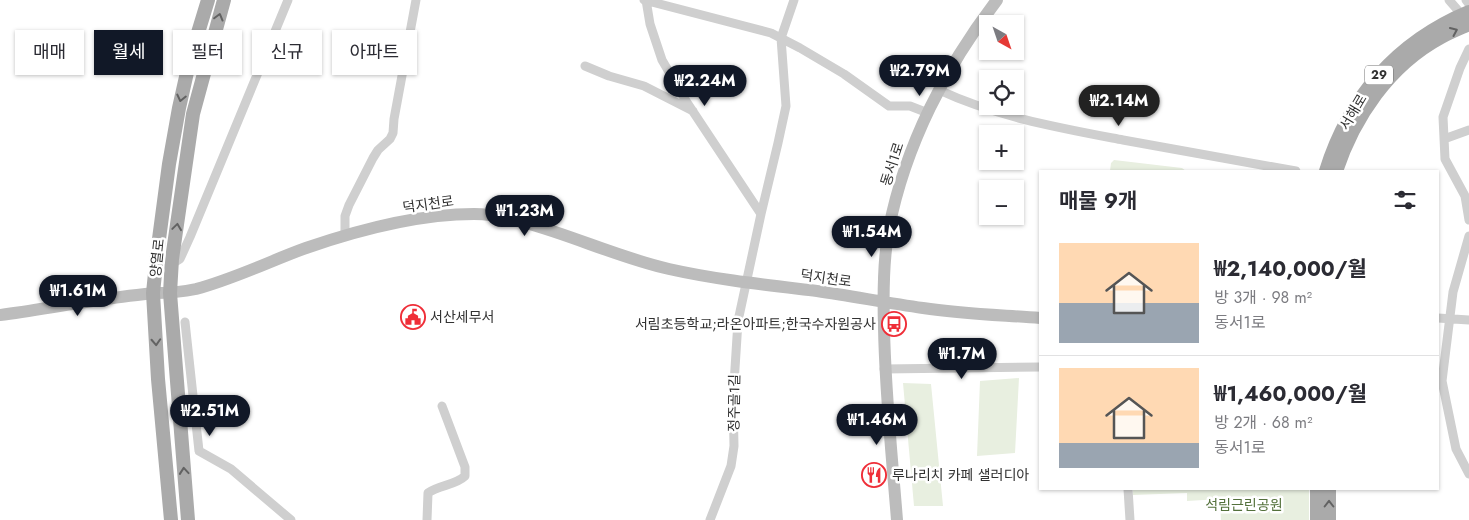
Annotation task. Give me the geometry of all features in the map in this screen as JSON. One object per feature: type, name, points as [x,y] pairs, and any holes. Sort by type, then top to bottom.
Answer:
[{"type":"main road","name":"양열로","points":[[171,520],[158,379],[153,294],[168,173],[179,108],[190,59],[208,0]]},
{"type":"main road","name":"양열로","points":[[188,520],[170,293],[172,264],[193,114],[224,0]]},
{"type":"main road","name":"서해로","points":[[1326,170],[1336,140],[1351,112],[1370,85],[1411,45],[1442,24],[1467,14]]},
{"type":"main road","name":"서해로","points":[[1336,170],[1346,143],[1371,101],[1383,85],[1406,62],[1441,37],[1467,14]]},
{"type":"main road","points":[[1317,490],[1317,520]]},
{"type":"main road","points":[[1329,490],[1329,520]]},
{"type":"street","points":[[172,264],[180,259],[190,238],[288,0]]},
{"type":"street","points":[[345,236],[345,216],[349,205],[372,158],[390,140],[393,133],[416,0]]},
{"type":"street","points":[[760,214],[662,60],[650,24],[645,0],[771,33],[844,74],[889,106],[910,106],[928,113]]},
{"type":"street","points":[[781,38],[794,0]]},
{"type":"street","name":"동서1로","points":[[897,520],[884,369],[883,301],[886,248],[891,219],[910,154],[938,90],[997,0]]},
{"type":"street","points":[[1449,0],[1467,14]]},
{"type":"street","points":[[1466,0],[1467,14]]},
{"type":"street","name":"정주골1길","points":[[710,520],[731,466],[734,446],[733,400],[738,321],[760,214],[786,106],[781,38]]},
{"type":"street","points":[[1469,48],[1443,117],[1445,159],[1465,196],[1469,220]]},
{"type":"street","points":[[585,66],[609,76],[644,86],[693,111]]},
{"type":"street","points":[[938,90],[964,102],[995,112],[1055,127],[1291,170]]},
{"type":"street","points":[[1444,139],[1469,130]]},
{"type":"street","name":"덕지천로","points":[[0,315],[97,300],[195,289],[215,284],[306,248],[345,236],[385,226],[447,215],[476,214],[504,217],[548,229],[666,269],[711,278],[924,308],[1039,318]]},
{"type":"street","points":[[1469,236],[1453,292],[1442,381],[1456,449],[1469,474]]},
{"type":"street","points":[[1439,318],[1469,320]]},
{"type":"street","points":[[185,322],[200,451],[231,469],[291,520]]},
{"type":"street","points":[[884,369],[1039,367]]},
{"type":"street","points":[[427,520],[428,493],[460,480],[465,476],[465,467],[442,406]]},
{"type":"street","points":[[1128,490],[1130,520]]},
{"type":"green space","points":[[1114,160],[1182,168],[1185,170],[1110,170],[1111,163]]},
{"type":"green space","points":[[1019,378],[1015,453],[977,456],[980,381]]},
{"type":"green space","points":[[903,383],[931,384],[943,506],[914,506]]},
{"type":"green space","name":"석림근린공원","points":[[1133,490],[1309,490],[1309,520],[1221,520],[1220,499],[1187,501],[1187,493],[1133,495]]},
{"type":"place","name":"서산세무서","points":[[413,317]]},
{"type":"place","name":"서림초등학교;라온아파트;한국수자원공사","points":[[894,324]]},
{"type":"place","name":"루나리치 카페 샐러디아","points":[[874,475]]}]
